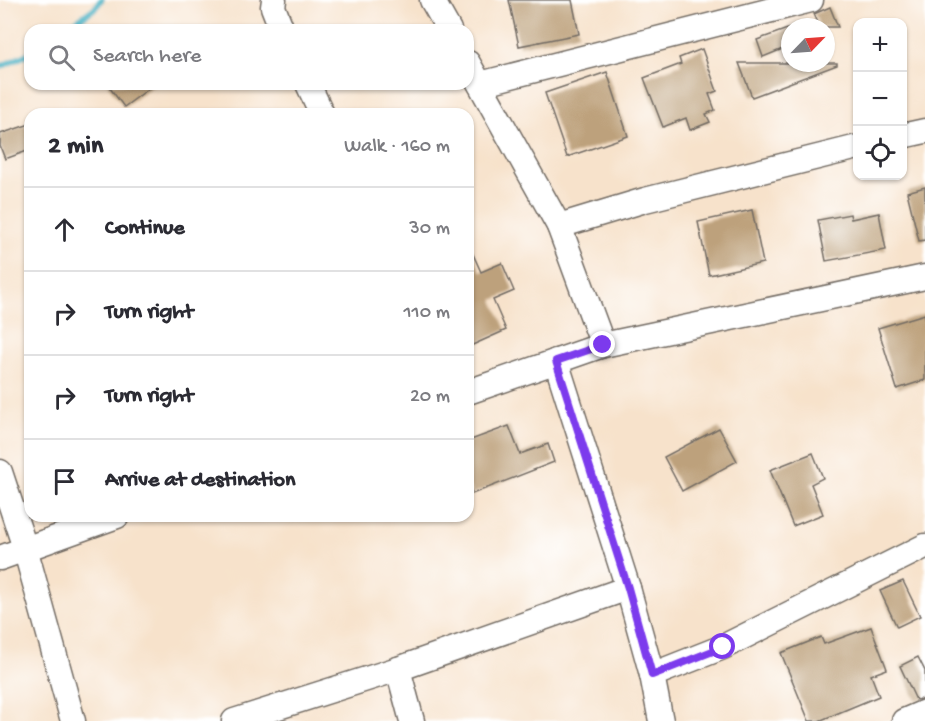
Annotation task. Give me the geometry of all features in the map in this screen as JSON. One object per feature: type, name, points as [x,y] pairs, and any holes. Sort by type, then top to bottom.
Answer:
[{"type":"street","points":[[274,0],[273,7],[280,24]]},
{"type":"street","points":[[432,0],[446,24]]},
{"type":"street","points":[[480,84],[811,0]]},
{"type":"street","points":[[474,74],[560,226],[603,345]]},
{"type":"street","points":[[311,90],[319,108]]},
{"type":"street","points":[[907,135],[925,131]]},
{"type":"street","points":[[560,226],[645,200],[853,148]]},
{"type":"street","points":[[474,390],[603,345],[925,278]]},
{"type":"street","points":[[556,361],[628,588],[652,675],[660,721]]},
{"type":"street","points":[[0,472],[25,548],[73,721]]},
{"type":"street","points":[[0,558],[100,522]]},
{"type":"street","points":[[652,675],[723,647],[925,546]]},
{"type":"street","points":[[234,721],[398,669],[628,588]]},
{"type":"street","points":[[398,669],[412,721]]},
{"type":"street","points":[[904,721],[925,712]]},
{"type":"building","points":[[509,0],[572,0],[579,34],[519,46]]},
{"type":"building","points":[[830,7],[834,18],[816,18],[814,14]]},
{"type":"building","points":[[781,31],[781,50],[763,57],[757,40]]},
{"type":"building","points":[[702,49],[717,91],[709,94],[715,110],[706,114],[710,122],[690,130],[686,118],[663,127],[644,78],[681,64],[679,58]]},
{"type":"building","points":[[739,63],[781,63],[781,72],[818,72],[752,97]]},
{"type":"building","points":[[607,72],[628,136],[567,157],[545,93]]},
{"type":"building","points":[[111,90],[147,90],[124,107]]},
{"type":"building","points":[[24,126],[24,152],[5,159],[0,146],[0,134]]},
{"type":"building","points":[[925,187],[925,240],[919,241],[907,192]]},
{"type":"building","points":[[752,210],[763,263],[709,275],[698,222]]},
{"type":"building","points":[[879,213],[886,250],[826,261],[818,220],[850,214],[851,219]]},
{"type":"building","points":[[474,256],[481,272],[502,263],[514,291],[493,300],[506,330],[474,344]]},
{"type":"building","points":[[925,314],[925,380],[897,389],[878,328]]},
{"type":"building","points":[[509,426],[520,454],[548,444],[554,462],[474,493],[474,439]]},
{"type":"building","points":[[719,428],[737,461],[682,491],[664,457]]},
{"type":"building","points":[[813,453],[823,478],[811,484],[823,514],[793,526],[770,470]]},
{"type":"building","points":[[903,581],[920,616],[897,627],[880,591]]},
{"type":"building","points":[[871,627],[887,669],[871,675],[879,696],[819,721],[809,721],[781,653],[821,637],[824,644]]},
{"type":"building","points":[[918,657],[925,671],[925,698],[916,700],[900,666]]},
{"type":"waterway","points":[[72,24],[96,7],[101,0]]},
{"type":"waterway","points":[[0,67],[24,56]]},
{"type":"route","points":[[603,345],[556,361],[628,588],[652,675],[723,647]]}]
